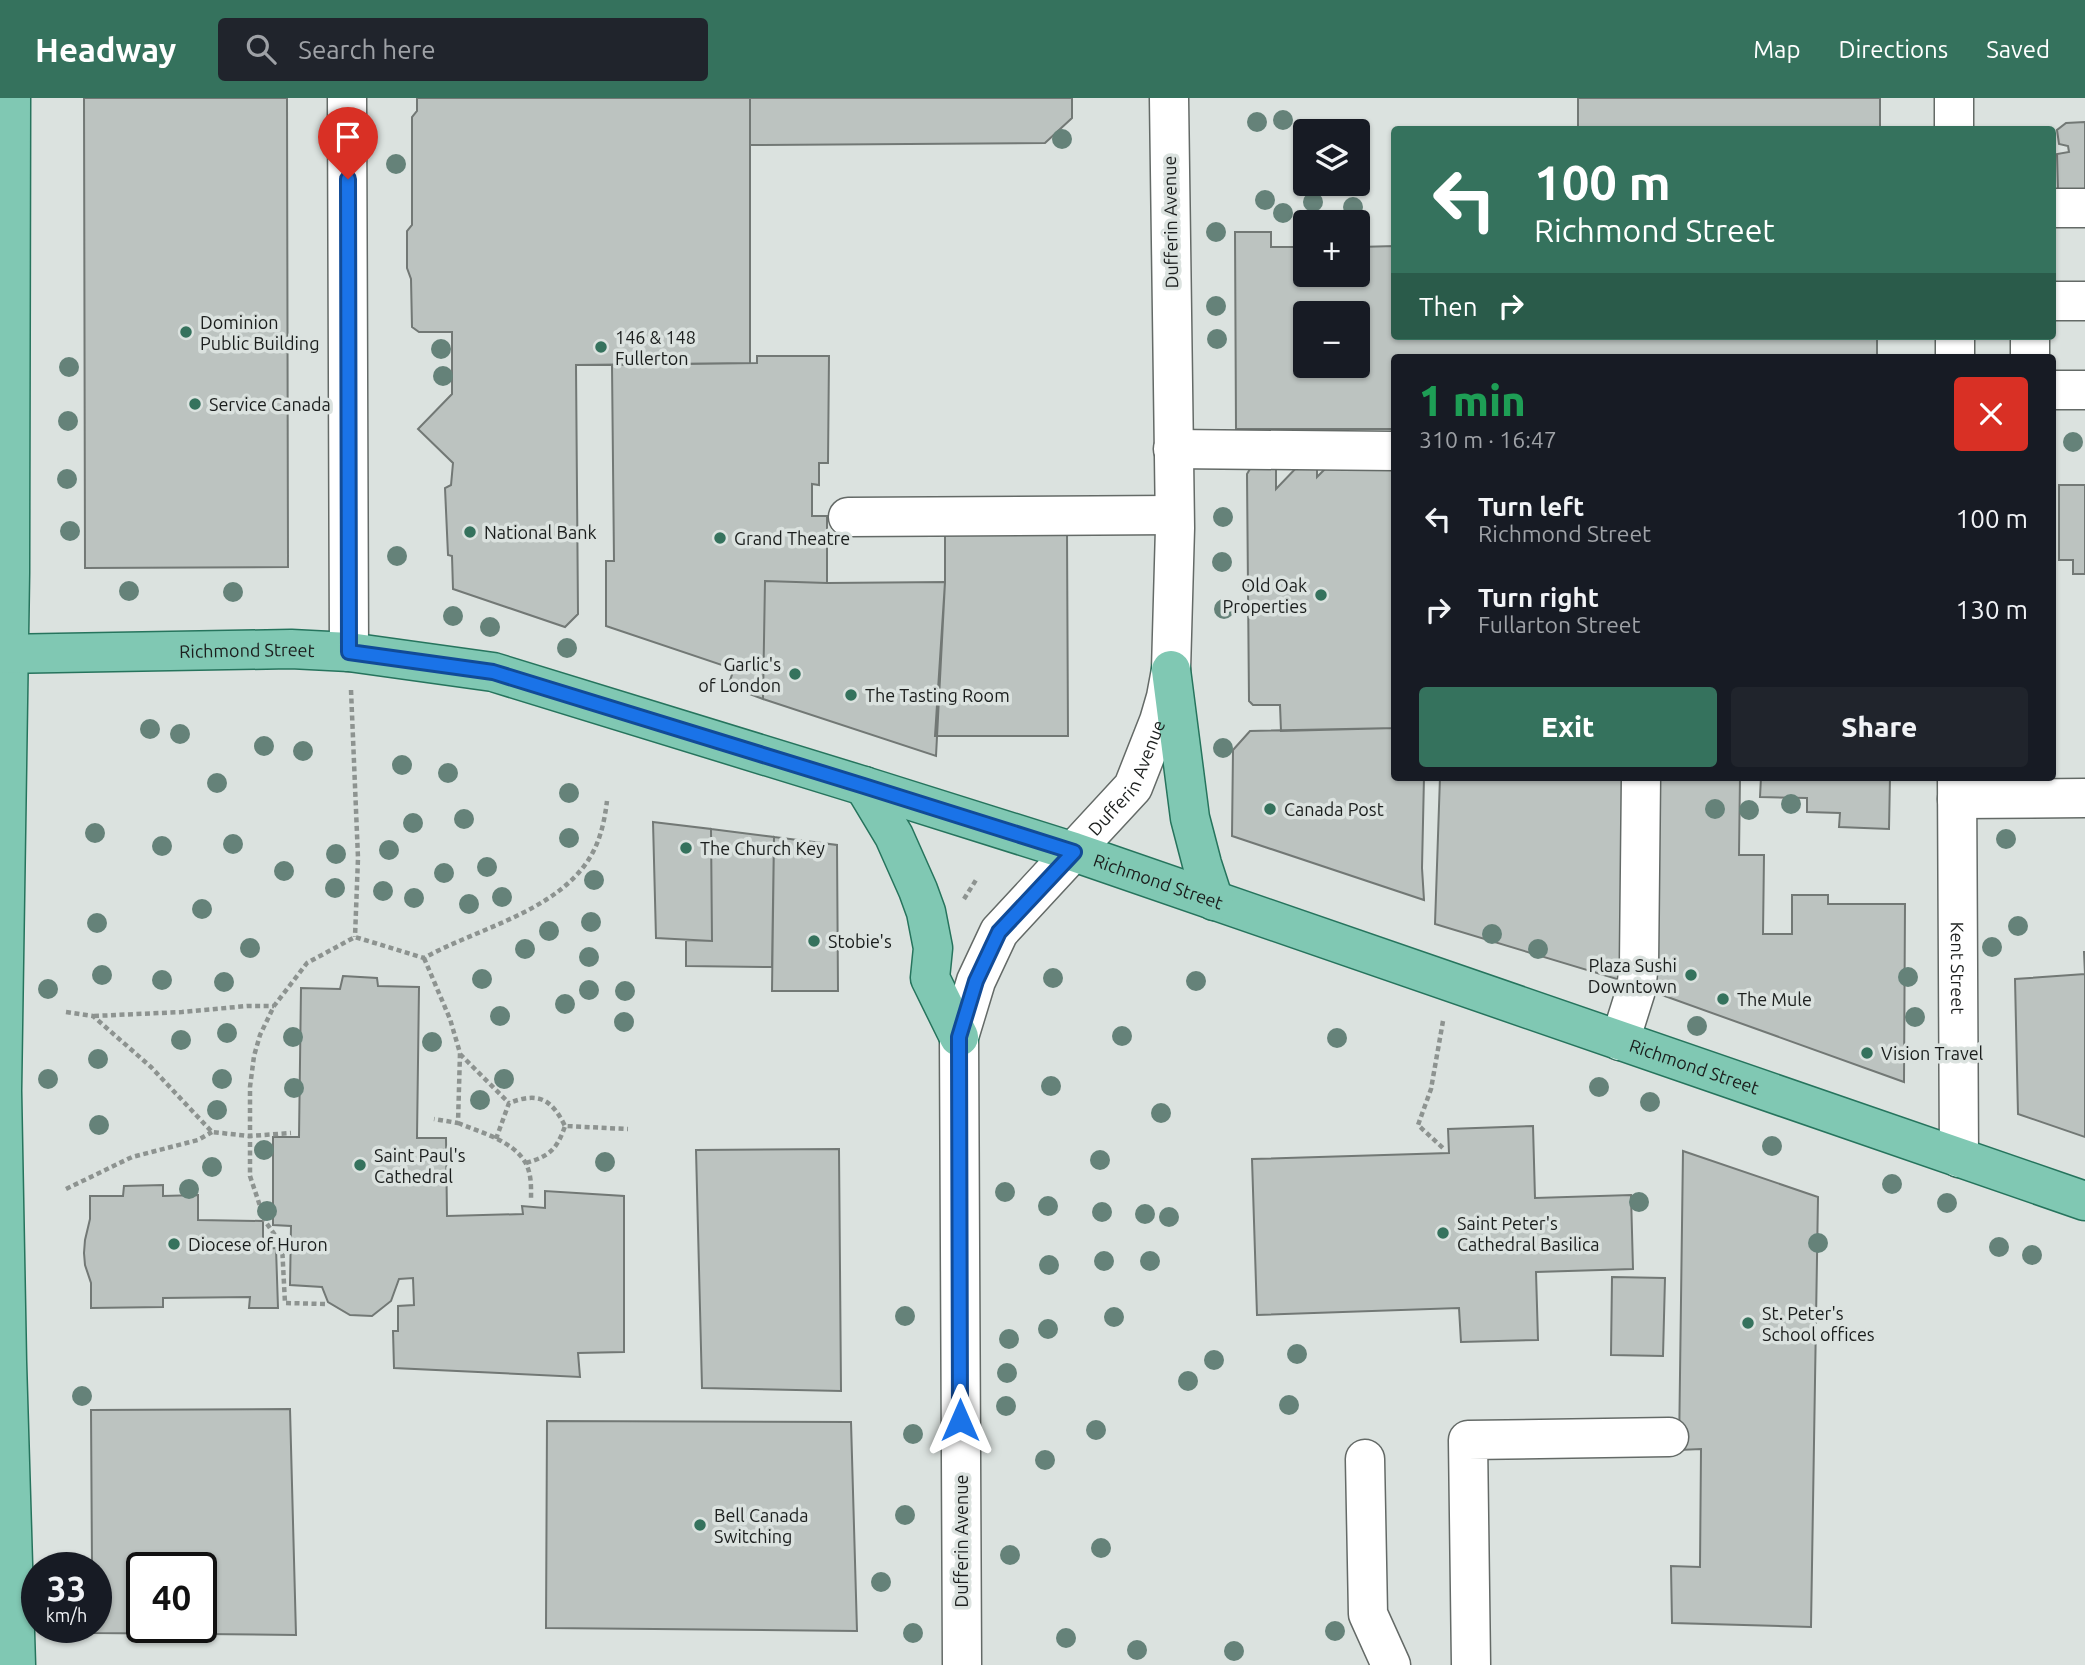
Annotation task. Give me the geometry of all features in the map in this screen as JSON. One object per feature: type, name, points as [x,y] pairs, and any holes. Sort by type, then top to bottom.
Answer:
[{"type":"main road","points":[[11,98],[6,204],[1,1091],[16,1665]]},
{"type":"main road","name":"Richmond Street","points":[[5,654],[291,649],[349,652],[493,672],[1074,852],[2085,1201]]},
{"type":"main road","points":[[1171,670],[1190,818],[1214,901]]},
{"type":"main road","points":[[864,786],[894,836],[918,890],[926,912],[933,948],[930,978],[959,1037]]},
{"type":"street","points":[[347,98],[349,652]]},
{"type":"street","name":"Dufferin Avenue","points":[[962,1665],[959,1037],[976,981],[999,932],[1133,787],[1159,722],[1171,670],[1174,515],[1168,98]]},
{"type":"street","points":[[1954,98],[1954,126]]},
{"type":"street","points":[[2056,208],[2085,208]]},
{"type":"street","points":[[2056,302],[2085,301]]},
{"type":"street","points":[[2056,390],[2085,390]]},
{"type":"street","points":[[1173,449],[1391,451]]},
{"type":"street","points":[[848,517],[1174,515]]},
{"type":"street","points":[[1620,1041],[1636,990],[1639,964],[1641,781]]},
{"type":"street","points":[[1957,788],[2085,797]]},
{"type":"street","name":"Kent Street","points":[[1957,788],[1959,1158]]},
{"type":"street","points":[[1471,1665],[1468,1440],[1669,1437]]},
{"type":"street","points":[[1365,1459],[1368,1614],[1391,1665]]},
{"type":"path","points":[[349,652],[358,858],[355,937]]},
{"type":"path","points":[[325,1304],[285,1303],[282,1245],[265,1221],[250,1176],[250,1087],[254,1056],[260,1035],[274,1006],[307,963],[355,937],[424,958],[540,905],[581,871],[595,849],[603,827],[607,801]]},
{"type":"path","points":[[964,899],[976,880]]},
{"type":"path","points":[[424,958],[450,1019],[460,1053],[458,1122]]},
{"type":"path","points":[[1444,1149],[1418,1125],[1431,1089],[1450,982]]},
{"type":"path","points":[[65,1012],[93,1016],[274,1006]]},
{"type":"path","points":[[93,1016],[150,1067],[212,1132]]},
{"type":"path","points":[[460,1053],[509,1103]]},
{"type":"path","points":[[509,1103],[527,1098],[544,1100],[558,1111],[565,1126],[554,1150],[526,1163]]},
{"type":"path","points":[[496,1139],[509,1103]]},
{"type":"path","points":[[434,1119],[458,1122],[496,1139],[516,1152],[526,1163],[531,1181],[531,1201]]},
{"type":"path","points":[[565,1126],[628,1129]]},
{"type":"path","points":[[66,1189],[132,1157],[198,1140],[212,1132],[249,1136],[291,1133]]},
{"type":"building","name":"Dominion Public Building","points":[[84,98],[287,98],[288,567],[85,568]]},
{"type":"building","name":"146 & 148 Fullerton","points":[[417,98],[750,98],[750,363],[576,365],[578,614],[565,627],[453,589],[452,556],[448,555],[445,488],[451,485],[453,463],[418,429],[452,394],[452,332],[419,332],[412,327],[407,231],[412,225],[412,117],[417,111]]},
{"type":"building","points":[[750,98],[1072,98],[1072,118],[1045,143],[750,145]]},
{"type":"building","points":[[1578,98],[1880,98],[1880,126],[1578,126]]},
{"type":"building","points":[[2085,122],[2085,191],[2058,191],[2057,154],[2069,152],[2068,146],[2059,144],[2057,130],[2066,123]]},
{"type":"building","points":[[1235,232],[1271,232],[1271,247],[1293,247],[1293,287],[1370,287],[1370,247],[1391,246],[1391,340],[1877,340],[1877,354],[1391,354],[1391,429],[1236,429]]},
{"type":"building","name":"Grand Theatre","points":[[757,356],[829,356],[828,463],[819,463],[819,485],[812,484],[812,516],[827,516],[827,583],[765,581],[763,699],[728,686],[734,669],[606,626],[606,561],[614,561],[612,365],[757,363]]},
{"type":"building","name":"Old Oak Properties","points":[[1298,466],[1317,466],[1317,477],[1328,466],[1391,466],[1391,728],[1281,731],[1280,705],[1253,705],[1249,701],[1247,474],[1250,469],[1276,468],[1276,489]]},
{"type":"building","points":[[2059,485],[2085,485],[2085,574],[2073,574],[2073,560],[2059,560]]},
{"type":"building","points":[[945,531],[1067,531],[1068,736],[935,736],[945,582]]},
{"type":"building","points":[[765,581],[945,582],[936,756],[763,699]]},
{"type":"building","points":[[1391,728],[1391,781],[1424,781],[1424,900],[1232,836],[1233,750],[1250,731]]},
{"type":"building","points":[[1440,781],[1632,781],[1630,983],[1435,924]]},
{"type":"building","points":[[1650,781],[1740,781],[1739,855],[1764,855],[1763,934],[1792,934],[1792,895],[1828,895],[1828,904],[1905,904],[1904,1082],[1648,990]]},
{"type":"building","points":[[1761,781],[1890,781],[1889,829],[1839,827],[1840,813],[1807,812],[1807,798],[1760,797]]},
{"type":"building","points":[[653,822],[711,829],[712,941],[656,938]]},
{"type":"building","points":[[711,829],[774,837],[772,967],[686,966],[686,940],[712,941]]},
{"type":"building","points":[[774,837],[837,845],[838,991],[772,991]]},
{"type":"building","points":[[2085,974],[2085,1137],[2018,1114],[2015,979]]},
{"type":"building","name":"Saint Paul's Cathedral","points":[[343,976],[377,978],[378,986],[419,987],[417,1138],[446,1138],[447,1216],[523,1214],[522,1206],[545,1208],[545,1191],[624,1196],[624,1352],[578,1353],[580,1377],[394,1368],[393,1331],[398,1331],[398,1306],[414,1305],[413,1278],[399,1279],[391,1301],[372,1316],[350,1315],[328,1302],[322,1287],[290,1285],[291,1226],[273,1225],[273,1137],[299,1137],[301,988],[340,989]]},
{"type":"building","name":"Saint Peter's Cathedral Basilica","points":[[1533,1126],[1535,1198],[1631,1195],[1633,1269],[1536,1272],[1538,1340],[1461,1342],[1459,1308],[1257,1315],[1252,1159],[1449,1153],[1448,1129]]},
{"type":"building","points":[[839,1149],[841,1391],[702,1388],[696,1150]]},
{"type":"building","name":"St. Peter's School offices","points":[[1683,1151],[1818,1197],[1811,1627],[1672,1623],[1671,1566],[1700,1567],[1701,1449],[1679,1450]]},
{"type":"building","name":"Diocese of Huron","points":[[163,1185],[163,1196],[198,1195],[198,1220],[263,1221],[263,1249],[276,1248],[278,1308],[249,1308],[250,1297],[163,1298],[163,1307],[91,1308],[91,1283],[84,1253],[90,1219],[90,1196],[123,1196],[124,1186]]},
{"type":"building","points":[[1612,1277],[1665,1278],[1663,1356],[1611,1355]]},
{"type":"building","points":[[290,1409],[296,1635],[217,1634],[217,1552],[126,1552],[126,1633],[112,1633],[112,1552],[92,1552],[91,1410]]},
{"type":"building","name":"Bell Canada Switching","points":[[547,1421],[851,1422],[857,1631],[546,1628]]},
{"type":"place","name":"Dominion Public Building","points":[[186,332]]},
{"type":"place","name":"146 & 148 Fullerton","points":[[601,347]]},
{"type":"place","name":"Service Canada","points":[[195,404]]},
{"type":"place","name":"National Bank","points":[[470,532]]},
{"type":"place","name":"Grand Theatre","points":[[720,538]]},
{"type":"place","name":"Old Oak Properties","points":[[1321,595]]},
{"type":"place","name":"Garlic's of London","points":[[795,674]]},
{"type":"place","name":"The Tasting Room","points":[[851,695]]},
{"type":"place","name":"Canada Post","points":[[1270,809]]},
{"type":"place","name":"The Church Key","points":[[686,848]]},
{"type":"place","name":"Stobie's","points":[[814,941]]},
{"type":"place","name":"Plaza Sushi Downtown","points":[[1691,975]]},
{"type":"place","name":"The Mule","points":[[1723,999]]},
{"type":"place","name":"Vision Travel","points":[[1867,1053]]},
{"type":"place","name":"Saint Paul's Cathedral","points":[[360,1165]]},
{"type":"place","name":"Saint Peter's Cathedral Basilica","points":[[1443,1233]]},
{"type":"place","name":"Diocese of Huron","points":[[174,1244]]},
{"type":"place","name":"St. Peter's School offices","points":[[1748,1323]]},
{"type":"place","name":"Bell Canada Switching","points":[[700,1525]]},
{"type":"route","points":[[348,179],[349,652],[493,672],[1074,852],[999,932],[976,981],[959,1037],[960,1420]]}]
